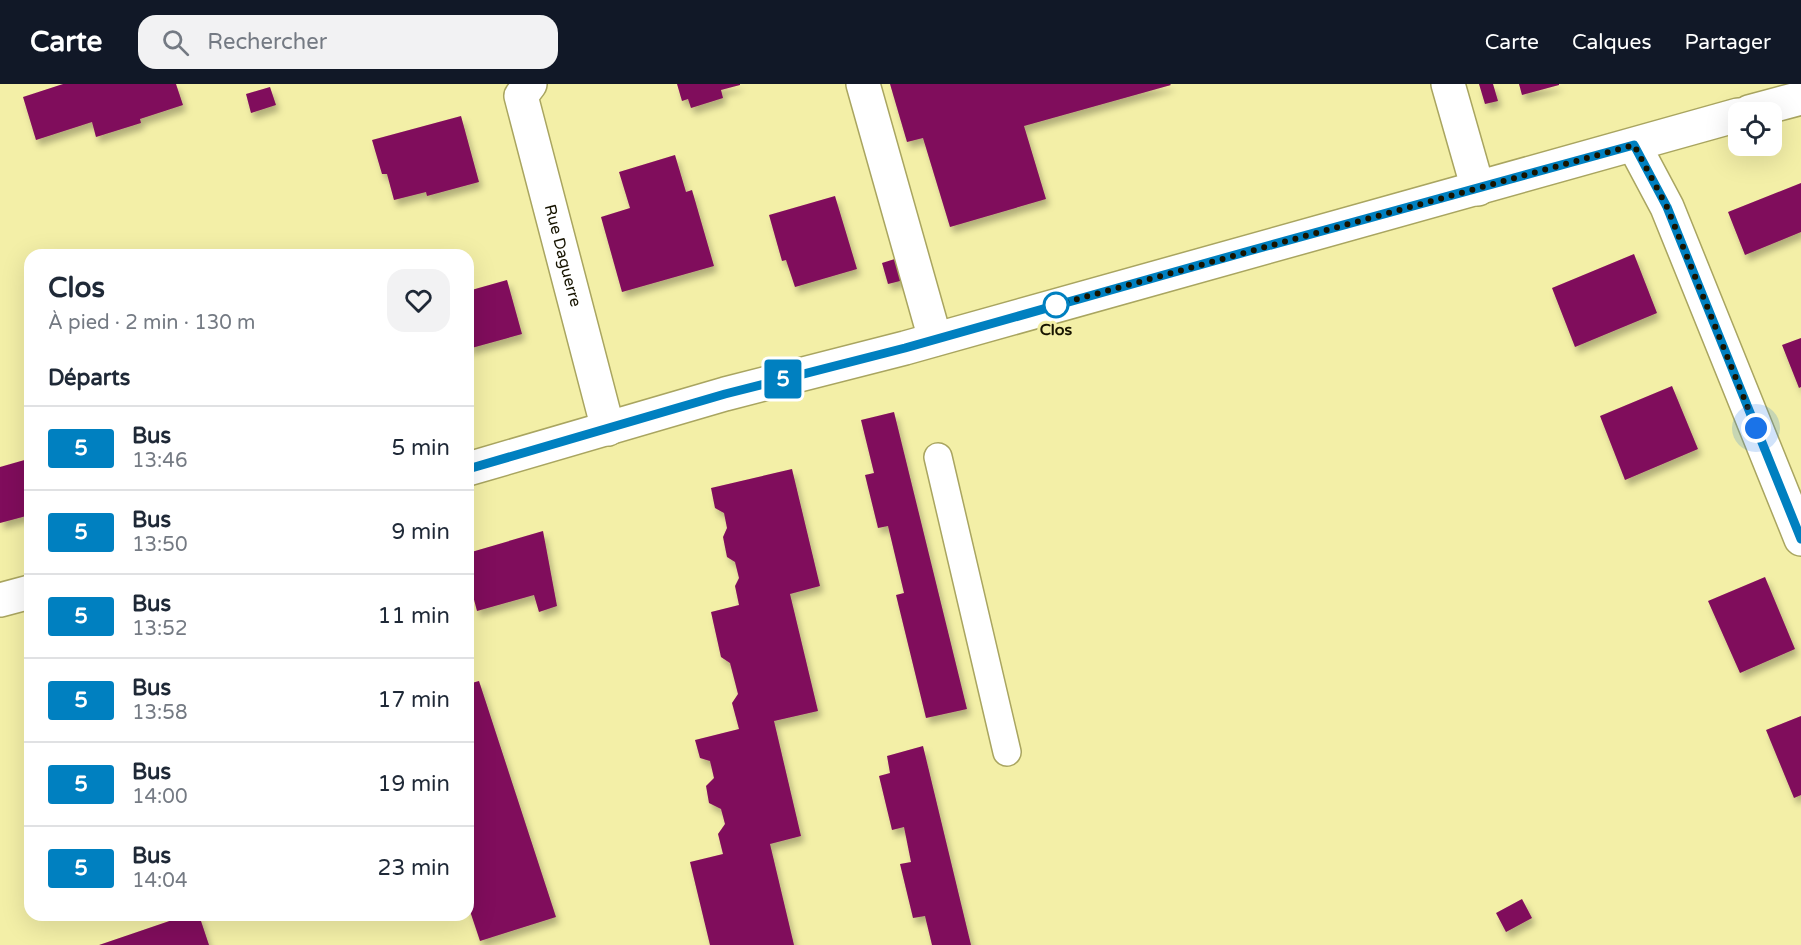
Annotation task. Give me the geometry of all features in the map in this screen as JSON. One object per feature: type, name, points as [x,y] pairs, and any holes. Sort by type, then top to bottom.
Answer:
[{"type":"street","name":"Rue Daguerre","points":[[530,84],[521,96],[608,429]]},
{"type":"street","points":[[863,84],[935,339]]},
{"type":"street","points":[[1448,84],[1478,189]]},
{"type":"street","points":[[1782,103],[1801,98]]},
{"type":"street","points":[[474,466],[725,394],[935,339],[1728,119]]},
{"type":"street","points":[[1634,145],[1667,207],[1801,539]]},
{"type":"street","points":[[0,600],[24,594]]},
{"type":"lane","points":[[938,457],[1007,752]]},
{"type":"building","points":[[63,84],[176,84],[183,105],[140,119],[141,123],[96,137],[92,122],[36,140],[23,97]]},
{"type":"building","points":[[677,84],[740,85],[721,90],[723,98],[691,108],[688,99],[682,101]]},
{"type":"building","points":[[890,84],[1171,85],[1024,126],[1046,199],[950,227],[923,138],[907,142]]},
{"type":"building","points":[[1479,84],[1493,84],[1498,101],[1485,104]]},
{"type":"building","points":[[1519,84],[1559,84],[1559,85],[1522,95]]},
{"type":"building","points":[[270,87],[276,105],[251,113],[246,94]]},
{"type":"building","points":[[461,116],[479,182],[427,196],[426,192],[394,200],[387,174],[382,174],[372,140]]},
{"type":"building","points":[[675,155],[686,192],[692,190],[714,266],[622,292],[601,217],[630,208],[619,172]]},
{"type":"building","points":[[1801,183],[1801,232],[1745,255],[1728,212]]},
{"type":"building","points":[[835,196],[857,269],[795,287],[786,260],[782,261],[769,215]]},
{"type":"building","points":[[1634,254],[1657,313],[1575,347],[1552,288]]},
{"type":"building","points":[[898,258],[904,280],[888,284],[882,263]]},
{"type":"building","points":[[507,280],[522,334],[474,347],[474,289]]},
{"type":"building","points":[[1801,338],[1801,387],[1799,388],[1782,345]]},
{"type":"building","points":[[1672,386],[1698,449],[1625,480],[1600,416]]},
{"type":"building","points":[[894,412],[967,709],[926,718],[896,595],[904,593],[888,526],[878,528],[865,475],[874,473],[861,420]]},
{"type":"building","points":[[24,460],[24,517],[0,523],[0,467]]},
{"type":"building","points":[[792,469],[820,586],[790,594],[818,711],[774,721],[801,836],[770,844],[794,945],[710,945],[690,862],[723,854],[718,834],[725,824],[721,809],[709,803],[706,786],[714,778],[710,761],[700,758],[695,740],[739,729],[732,703],[738,694],[730,663],[721,657],[711,612],[739,605],[735,586],[739,578],[735,562],[727,557],[723,537],[727,528],[724,513],[715,508],[711,488]]},
{"type":"building","points":[[543,531],[557,606],[539,612],[534,595],[477,611],[474,600],[474,551]]},
{"type":"building","points":[[1765,577],[1795,649],[1740,673],[1708,601]]},
{"type":"building","points":[[479,681],[556,917],[480,941],[473,921],[474,682]]},
{"type":"building","points":[[1801,716],[1801,795],[1794,798],[1766,730]]},
{"type":"building","points":[[923,746],[971,945],[932,945],[925,916],[913,918],[900,864],[911,862],[904,827],[892,830],[879,776],[890,773],[887,756]]},
{"type":"building","points":[[1522,899],[1532,918],[1506,932],[1496,913]]},
{"type":"building","points":[[169,921],[201,921],[209,945],[99,945]]},
{"type":"bus line","name":"5","points":[[474,467],[725,394],[905,348],[1634,145],[1667,207],[1801,539]]},
{"type":"place","name":"Clos","points":[[1056,305]]},
{"type":"route","points":[[1056,305],[1634,145],[1667,207],[1756,428]]}]
